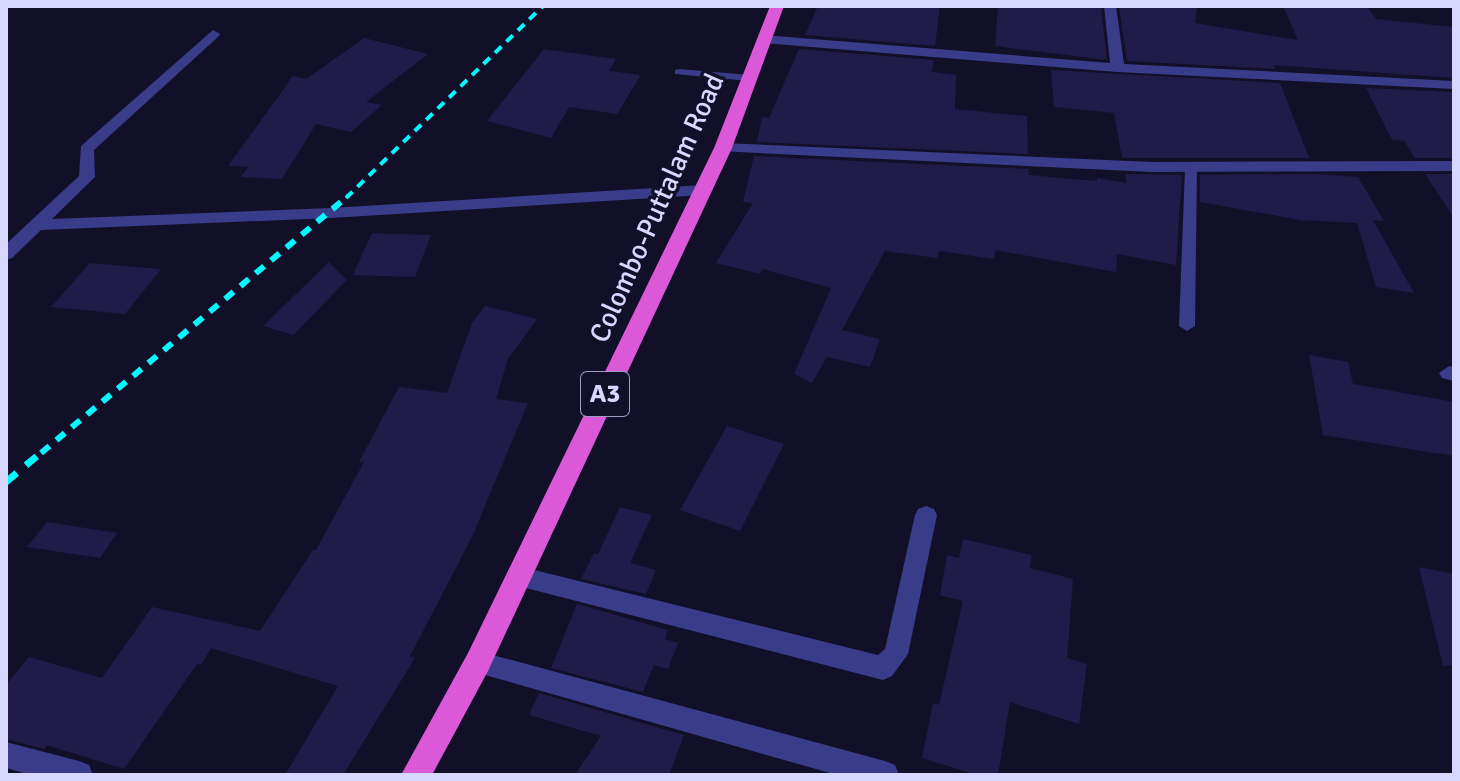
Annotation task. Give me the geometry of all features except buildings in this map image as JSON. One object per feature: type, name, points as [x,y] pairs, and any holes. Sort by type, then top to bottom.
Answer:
[{"type":"highway","name":"Colombo-Puttalam Road","points":[[416,775],[478,662],[723,148],[777,6]]},
{"type":"street","points":[[1110,6],[1117,68]]},
{"type":"street","points":[[6,254],[40,225],[87,177],[86,149],[213,34]]},
{"type":"street","points":[[763,39],[1117,68],[1454,85]]},
{"type":"street","points":[[723,148],[1191,168],[1454,166]]},
{"type":"street","points":[[40,225],[331,213],[703,190]]},
{"type":"street","points":[[518,576],[883,668],[896,654],[926,515]]},
{"type":"street","points":[[478,662],[885,775]]},
{"type":"street","points":[[6,755],[79,775]]},
{"type":"lane","points":[[679,72],[749,78]]},
{"type":"lane","points":[[1187,326],[1191,168]]},
{"type":"railway","points":[[346,198],[543,6]]},
{"type":"railway","points":[[41,453],[348,196]]},
{"type":"railway","points":[[6,482],[43,451]]}]
